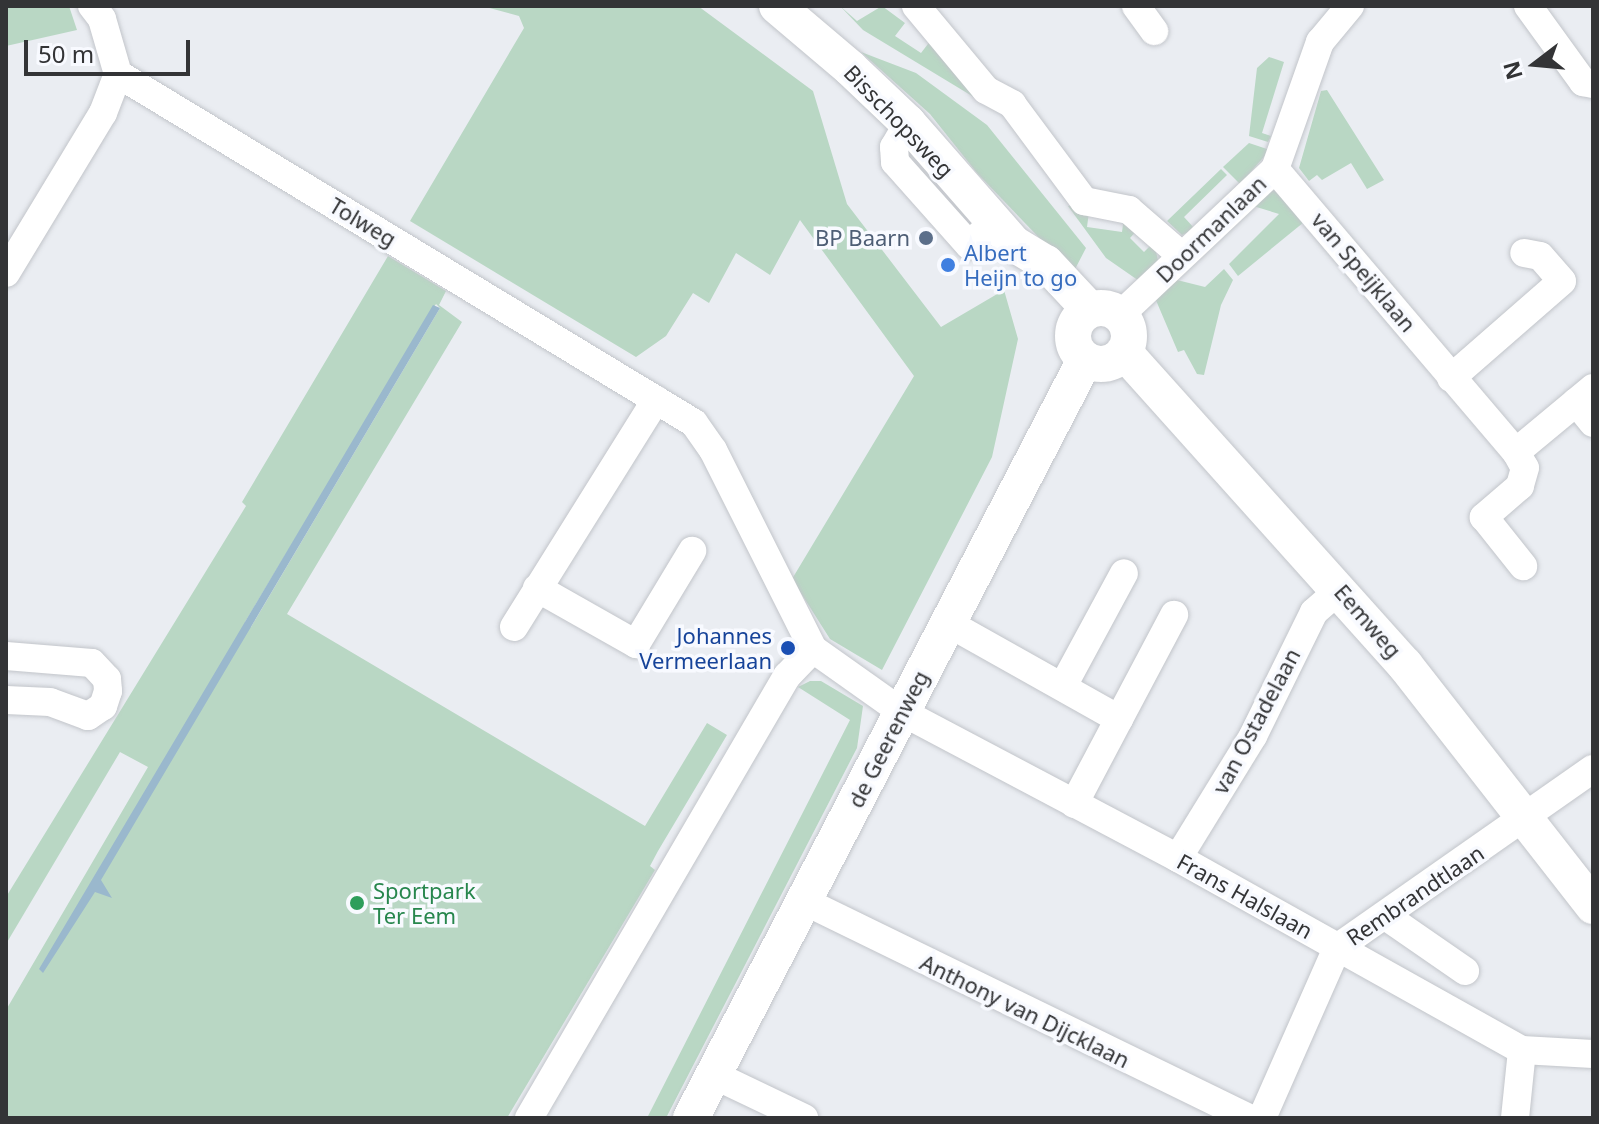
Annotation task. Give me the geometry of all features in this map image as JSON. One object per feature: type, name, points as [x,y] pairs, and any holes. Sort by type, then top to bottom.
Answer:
[{"type":"main road","name":"Bisschopsweg","points":[[777,6],[908,123],[1003,233],[1046,263],[1095,317]]},
{"type":"main road","points":[[1095,317],[1128,329],[1124,352],[1106,364],[1085,360],[1074,345],[1095,317]]},
{"type":"main road","name":"Eemweg","points":[[1124,352],[1340,589],[1528,818],[1593,906]]},
{"type":"main road","name":"de Geerenweg","points":[[691,1118],[1085,360]]},
{"type":"street","points":[[916,6],[986,90],[1012,104],[1084,201],[1129,210],[1182,256]]},
{"type":"street","points":[[1136,6],[1154,31]]},
{"type":"street","name":"Doormanlaan","points":[[1095,317],[1182,256],[1275,169],[1320,42],[1350,6]]},
{"type":"street","points":[[1528,6],[1583,82],[1593,84]]},
{"type":"street","points":[[6,273],[103,113],[118,74],[100,10]]},
{"type":"street","name":"Tolweg","points":[[118,74],[694,423],[713,450],[813,649],[902,712]]},
{"type":"street","name":"van Speijklaan","points":[[1275,169],[1516,452]]},
{"type":"street","points":[[1451,378],[1562,281],[1540,256],[1524,253]]},
{"type":"street","points":[[514,627],[656,400]]},
{"type":"street","points":[[1523,566],[1484,517],[1520,486],[1525,468],[1516,452],[1587,404]]},
{"type":"street","points":[[537,588],[636,644],[692,551]]},
{"type":"street","points":[[1063,686],[1124,573]]},
{"type":"street","name":"van Ostadelaan","points":[[1178,858],[1253,736],[1314,612],[1340,589]]},
{"type":"street","points":[[1074,804],[1174,615]]},
{"type":"street","points":[[948,623],[1119,719]]},
{"type":"street","points":[[529,1118],[787,676],[813,649]]},
{"type":"street","points":[[6,656],[92,663],[107,679],[108,691],[103,706],[88,716],[50,702],[6,700]]},
{"type":"street","name":"Frans Halslaan","points":[[902,712],[1178,858],[1522,1050],[1593,1054]]},
{"type":"street","name":"Rembrandtlaan","points":[[1262,1118],[1337,948],[1387,917],[1593,769]]},
{"type":"street","name":"Anthony van Dijcklaan","points":[[804,901],[1248,1118]]},
{"type":"street","points":[[1387,917],[1465,971]]},
{"type":"street","points":[[1515,1118],[1522,1050]]},
{"type":"street","points":[[714,1075],[804,1118]]},
{"type":"green space","points":[[6,6],[69,6],[77,30],[6,46]]},
{"type":"green space","points":[[482,6],[698,6],[813,91],[847,204],[941,327],[1004,290],[1018,339],[992,457],[882,670],[830,639],[792,579],[914,376],[800,220],[770,275],[736,253],[709,303],[693,293],[666,336],[636,357],[410,221],[524,28],[519,16]]},
{"type":"green space","points":[[840,6],[857,21],[882,6],[905,23],[895,36],[921,53],[931,40],[977,99],[863,30]]},
{"type":"green space","points":[[861,52],[916,73],[987,125],[1086,248],[1073,273],[977,173],[930,114]]},
{"type":"green space","points":[[1269,57],[1284,62],[1262,133],[1271,136],[1268,142],[1249,136],[1257,68]]},
{"type":"green space","points":[[1327,90],[1384,180],[1367,189],[1351,163],[1322,180],[1317,175],[1309,181],[1299,168],[1321,91]]},
{"type":"green space","points":[[1249,143],[1270,150],[1240,184],[1223,167]]},
{"type":"green space","points":[[1221,169],[1227,175],[1184,217],[1195,229],[1182,235],[1167,221]]},
{"type":"green space","points":[[1270,190],[1284,193],[1309,218],[1238,276],[1229,264],[1279,214],[1250,205]]},
{"type":"green space","points":[[1074,205],[1089,212],[1087,227],[1122,232],[1124,217],[1140,227],[1130,238],[1144,252],[1154,242],[1159,265],[1142,283],[1106,258],[1068,206]]},
{"type":"green space","name":"Sportpark Ter Eem","points":[[388,256],[446,291],[439,305],[462,322],[287,614],[645,826],[707,723],[727,735],[650,866],[655,870],[507,1118],[6,1118],[6,1010],[148,767],[120,752],[6,944],[6,897],[246,506],[242,502]],"holes":[[[436,304],[440,308],[251,627],[245,622]]]},
{"type":"green space","points":[[1224,269],[1233,280],[1221,305],[1204,375],[1197,374],[1184,350],[1178,352],[1155,298],[1173,279],[1205,287]]},
{"type":"green space","points":[[810,681],[821,681],[863,706],[857,748],[666,1118],[647,1118],[850,720],[798,687]]},
{"type":"water","points":[[433,305],[440,308],[101,880],[112,898],[95,892],[43,973],[39,969]]},
{"type":"place","name":"BP Baarn","points":[[926,238]]},
{"type":"place","name":"Albert Heijn to go","points":[[948,265]]},
{"type":"place","name":"Johannes Vermeerlaan","points":[[788,648]]},
{"type":"place","name":"Sportpark Ter Eem","points":[[357,903]]}]
